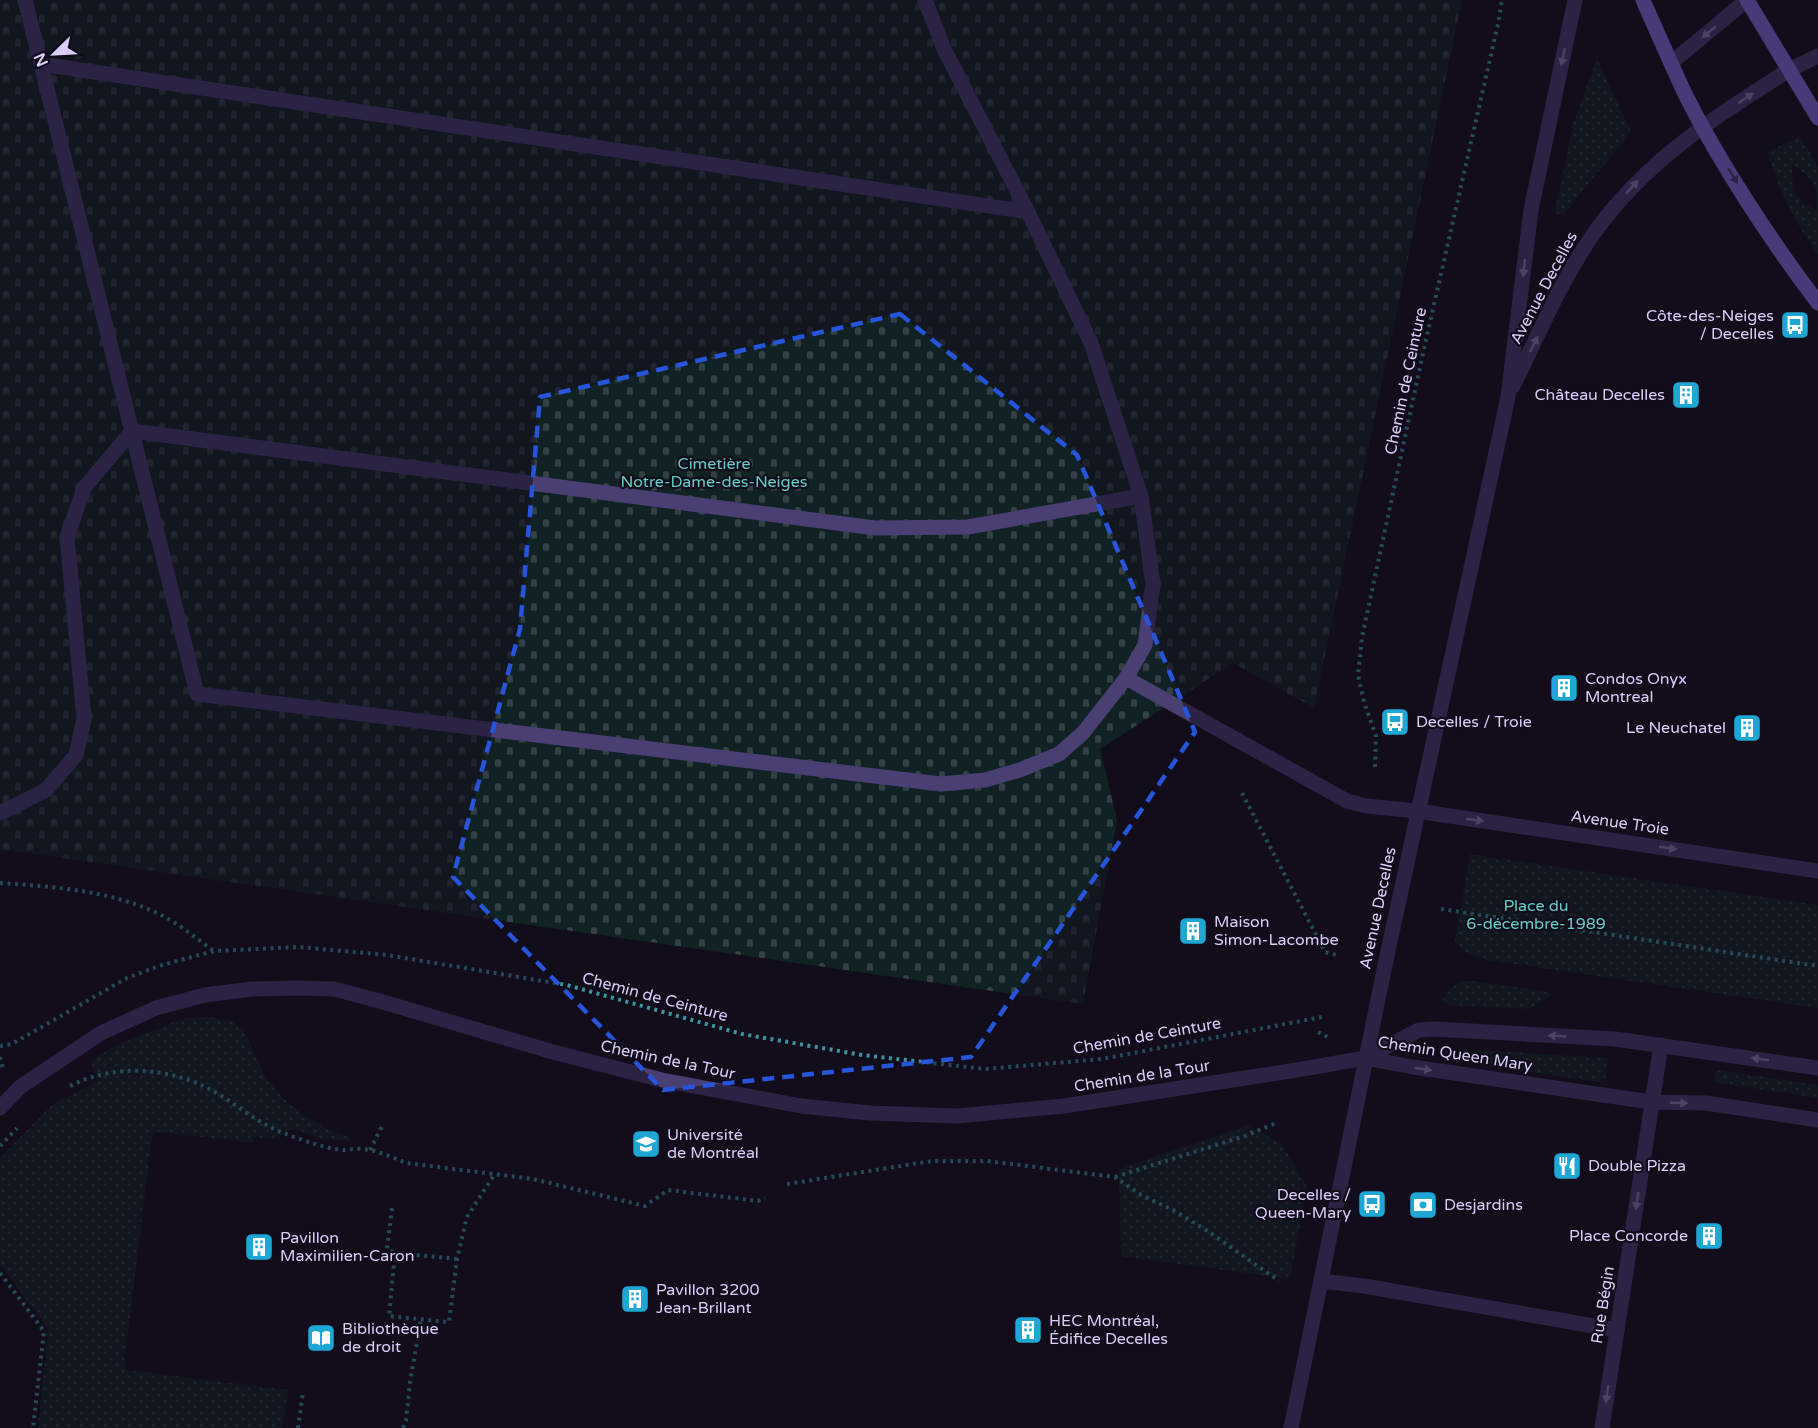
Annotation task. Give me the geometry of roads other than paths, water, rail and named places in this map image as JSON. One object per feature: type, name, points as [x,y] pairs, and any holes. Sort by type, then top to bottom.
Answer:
[{"type":"main road","points":[[1643,0],[1671,63],[1703,126],[1749,202],[1818,303]]},
{"type":"main road","points":[[1747,0],[1818,118]]},
{"type":"street","points":[[25,0],[197,694],[941,784],[985,780],[1020,770],[1059,754],[1083,733],[1125,678],[1145,645],[1153,584],[1141,496],[1091,343],[1028,212],[944,49],[925,0]]},
{"type":"street","name":"Avenue Decelles","points":[[1291,1428],[1365,1058],[1508,397],[1531,210],[1575,0]]},
{"type":"street","points":[[1671,63],[1747,0]]},
{"type":"street","name":"Avenue Decelles","points":[[1508,397],[1562,286],[1595,232],[1636,183],[1659,160],[1703,126],[1789,70],[1818,56]]},
{"type":"street","points":[[41,64],[1028,212]]},
{"type":"street","points":[[132,430],[875,528],[968,527],[1141,496]]},
{"type":"street","points":[[0,813],[45,790],[76,754],[84,719],[67,537],[84,488],[132,430]]},
{"type":"street","name":"Avenue Troie","points":[[1125,678],[1347,801],[1366,806],[1417,811],[1818,871]]},
{"type":"street","name":"Chemin de la Tour","points":[[0,1108],[20,1087],[101,1033],[156,1008],[205,995],[252,989],[334,989],[543,1049],[662,1080],[801,1106],[870,1113],[957,1116],[1064,1106],[1365,1058]]},
{"type":"street","name":"Chemin Queen Mary","points":[[1365,1058],[1419,1030],[1433,1029],[1615,1039],[1818,1068]]},
{"type":"street","name":"Rue Bégin","points":[[1602,1428],[1661,1046]]},
{"type":"street","name":"Chemin Queen Mary","points":[[1365,1058],[1434,1071],[1651,1102],[1706,1104],[1818,1120]]},
{"type":"street","points":[[1321,1281],[1364,1286],[1617,1330]]},
{"type":"place","name":"Côte-des-Neiges / Decelles","points":[[1795,325]]},
{"type":"place","name":"Château Decelles","points":[[1686,395]]},
{"type":"place","name":"Condos Onyx Montreal","points":[[1564,688]]},
{"type":"place","name":"Decelles / Troie","points":[[1395,722]]},
{"type":"place","name":"Le Neuchatel","points":[[1747,728]]},
{"type":"place","name":"Maison Simon-Lacombe","points":[[1193,931]]},
{"type":"place","name":"Université de Montréal","points":[[646,1144]]},
{"type":"place","name":"Double Pizza","points":[[1567,1166]]},
{"type":"place","name":"Decelles / Queen-Mary","points":[[1372,1204]]},
{"type":"place","name":"Desjardins","points":[[1423,1205]]},
{"type":"place","name":"Place Concorde","points":[[1709,1236]]},
{"type":"place","name":"Pavillon Maximilien-Caron","points":[[259,1247]]},
{"type":"place","name":"Pavillon 3200 Jean-Brillant","points":[[635,1299]]},
{"type":"place","name":"HEC Montréal, Édifice Decelles","points":[[1028,1330]]},
{"type":"place","name":"Bibliothèque de droit","points":[[321,1338]]},
{"type":"park label","name":"Cimetière Notre-Dame-des-Neiges","points":[[714,473]]},
{"type":"park label","name":"Place du 6-décembre-1989","points":[[1536,915]]}]
